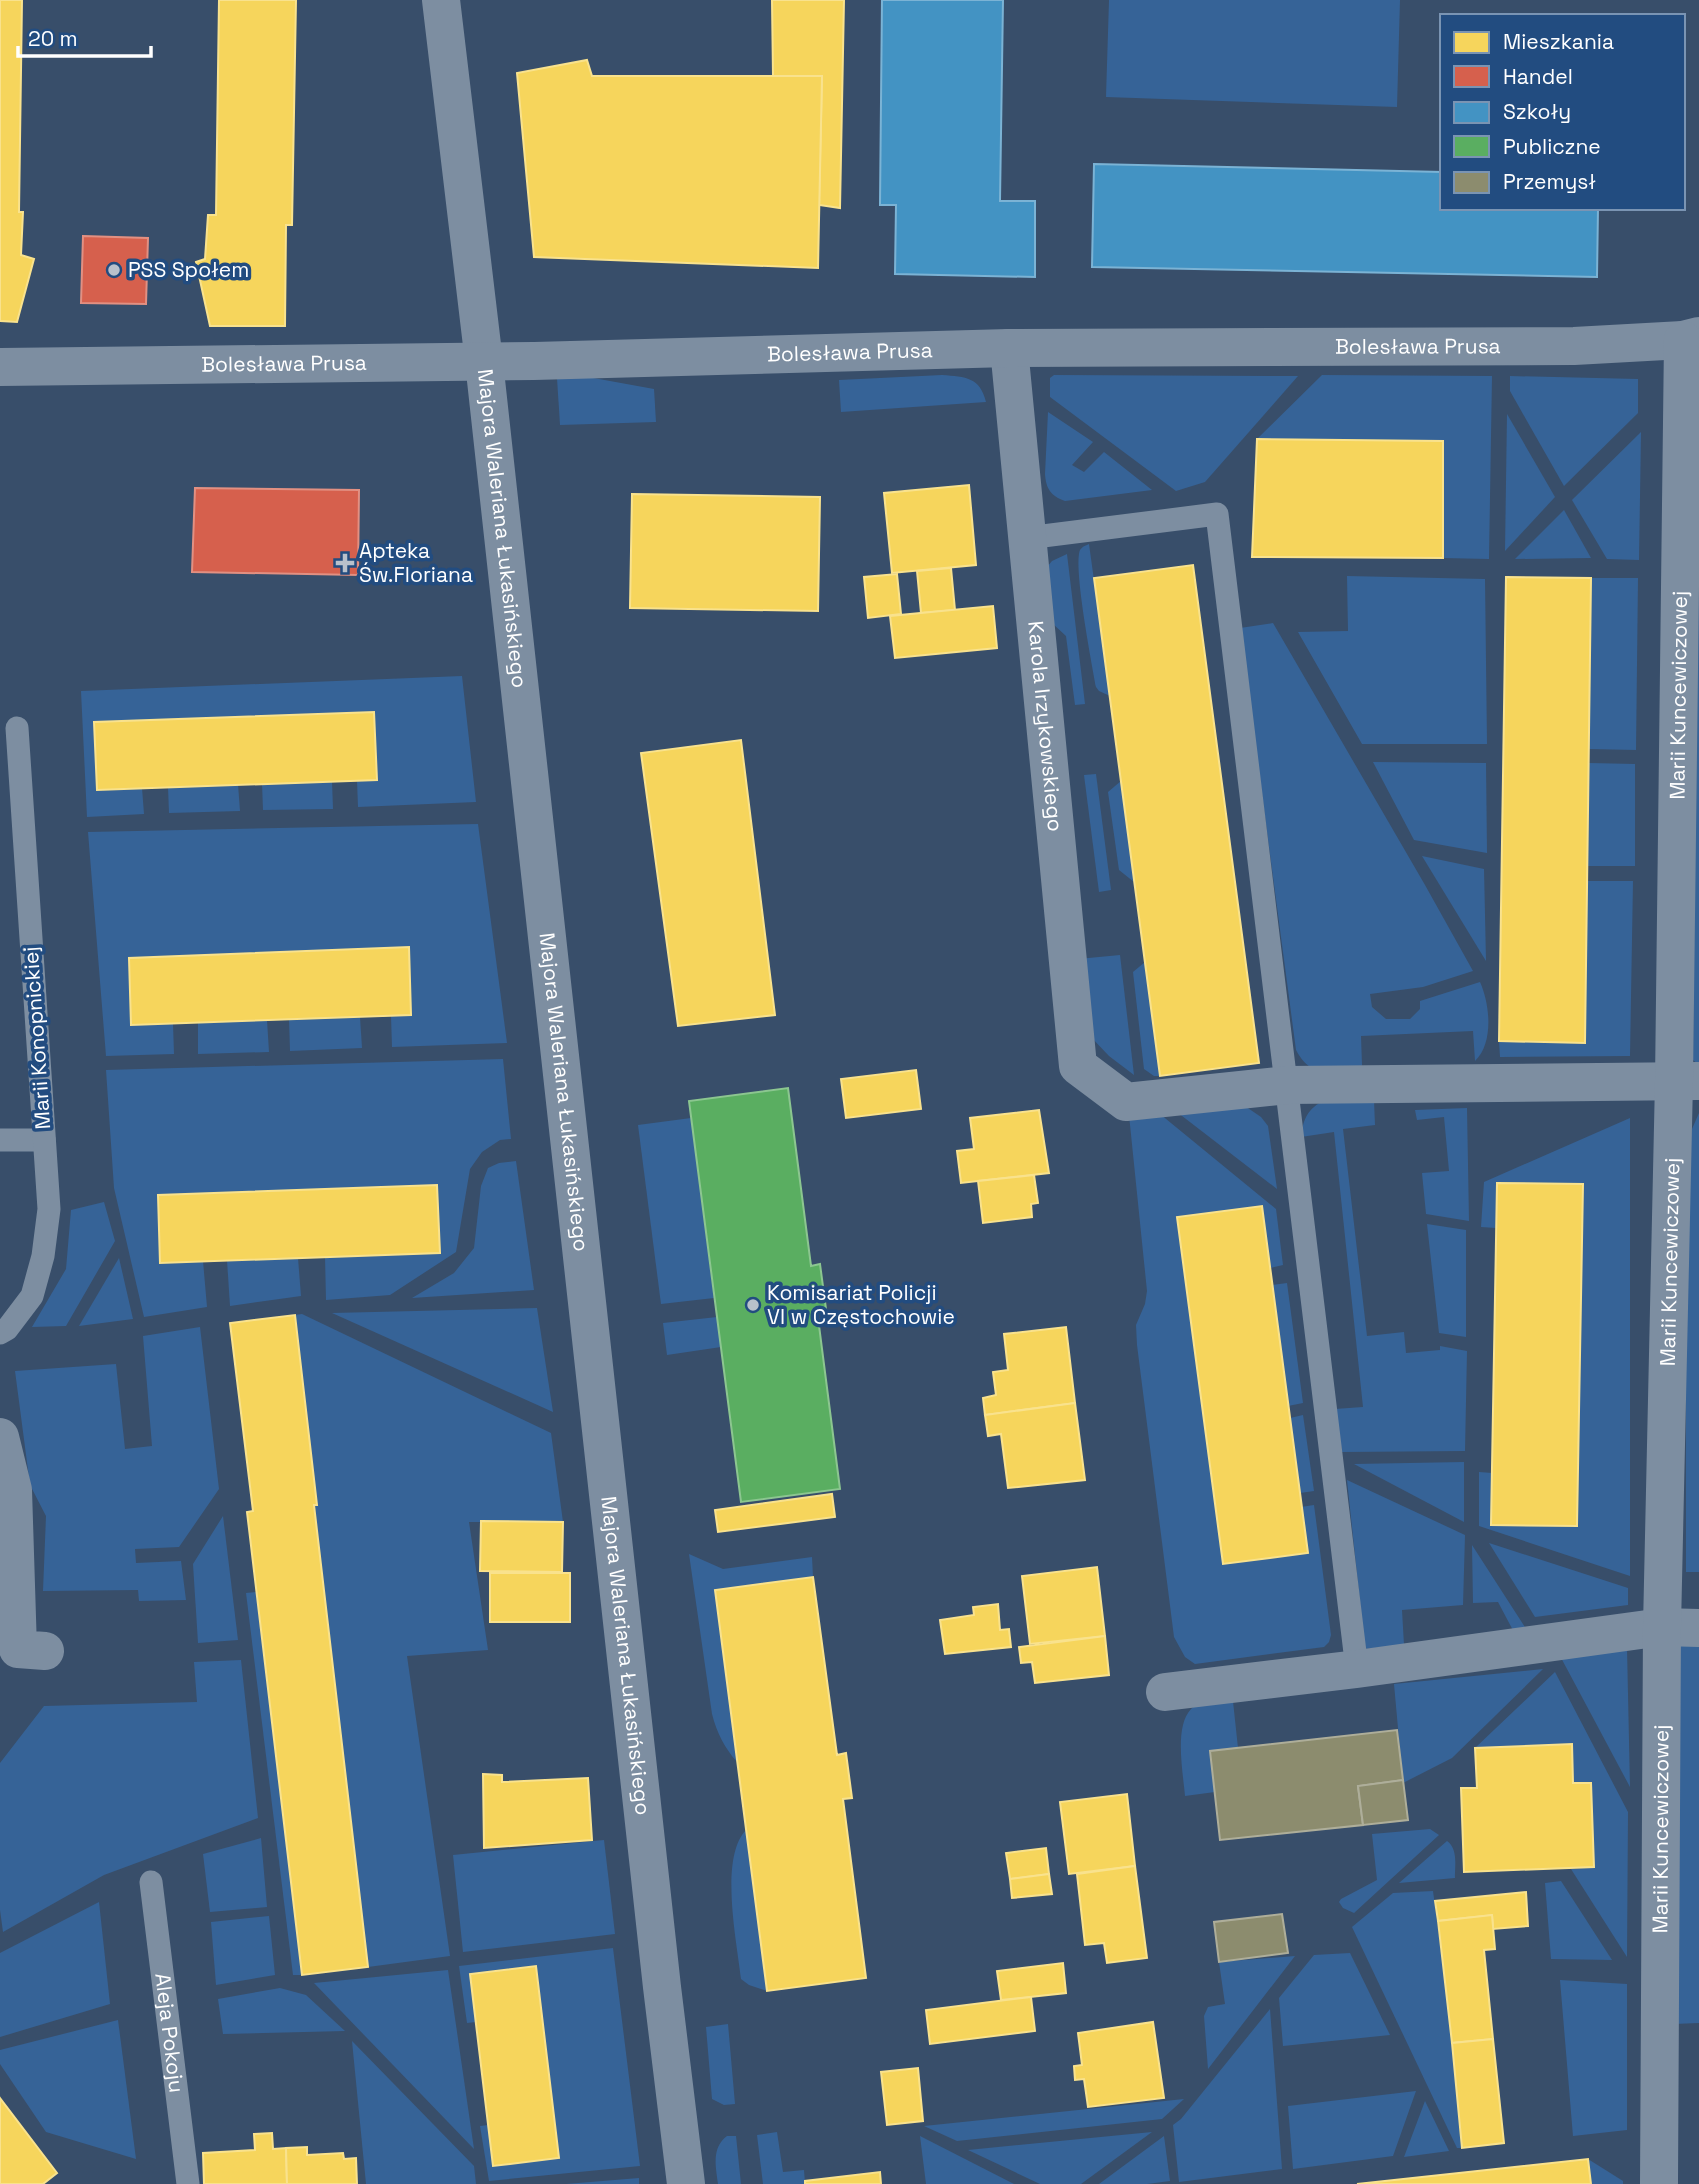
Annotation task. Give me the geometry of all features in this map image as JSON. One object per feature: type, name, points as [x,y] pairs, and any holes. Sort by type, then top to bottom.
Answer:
[{"type":"street","name":"Majora Waleriana Łukasińskiego","points":[[440,0],[484,362],[685,2184]]},
{"type":"street","name":"Bolesława Prusa","points":[[0,367],[484,362],[1009,348],[1574,346],[1691,338]]},
{"type":"street","name":"Marii Kuncewiczowej","points":[[1659,2184],[1662,1627],[1687,1081],[1691,338]]},
{"type":"street","name":"Karola Irzykowskiego","points":[[1009,348],[1079,1066],[1126,1101],[1287,1085],[1687,1081]]},
{"type":"street","points":[[0,1437],[13,1490],[18,1649],[45,1651]]},
{"type":"street","points":[[1165,1692],[1662,1627],[1699,1628]]},
{"type":"lane","points":[[1027,538],[1217,514],[1357,1669]]},
{"type":"lane","name":"Marii Konopnickiej","points":[[0,1333],[7,1329],[32,1296],[43,1256],[49,1209],[17,728]]},
{"type":"lane","points":[[0,1140],[44,1140]]},
{"type":"lane","name":"Aleja Pokoju","points":[[151,1882],[188,2184]]},
{"type":"shaded area","points":[[1109,0],[1400,0],[1397,107],[1106,97]]},
{"type":"shaded area","points":[[942,375],[976,383],[986,402],[841,412],[839,380]]},
{"type":"shaded area","points":[[1054,375],[1298,376],[1205,482],[1176,491],[1050,397],[1050,378]]},
{"type":"shaded area","points":[[1322,375],[1492,376],[1489,559],[1443,558],[1443,441],[1257,439]]},
{"type":"shaded area","points":[[1510,376],[1638,379],[1638,413],[1564,486],[1510,391]]},
{"type":"shaded area","points":[[588,377],[654,389],[656,422],[560,425],[557,378]]},
{"type":"shaded area","points":[[1699,388],[1699,1065],[1693,1060]]},
{"type":"shaded area","points":[[1048,412],[1093,442],[1072,465],[1084,472],[1104,452],[1152,490],[1065,501],[1056,497],[1048,488],[1045,474]]},
{"type":"shaded area","points":[[1507,414],[1555,497],[1505,551]]},
{"type":"shaded area","points":[[1641,432],[1639,560],[1607,559],[1572,500]]},
{"type":"shaded area","points":[[1564,510],[1591,558],[1515,559]]},
{"type":"shaded area","points":[[1089,544],[1110,696],[1096,687],[1084,616],[1079,560],[1080,550]]},
{"type":"shaded area","points":[[1067,554],[1085,704],[1075,705],[1066,636],[1052,623],[1047,567],[1052,561]]},
{"type":"shaded area","points":[[1347,576],[1485,579],[1487,744],[1362,744],[1298,632],[1348,631]]},
{"type":"shaded area","points":[[1591,578],[1638,578],[1636,750],[1589,749]]},
{"type":"shaded area","points":[[1273,623],[1473,971],[1423,987],[1370,994],[1372,1007],[1386,1019],[1410,1019],[1420,1009],[1420,1001],[1480,982],[1488,1012],[1488,1034],[1475,1061],[1473,1031],[1361,1036],[1360,1070],[1315,1070],[1296,1050],[1240,628]]},
{"type":"shaded area","points":[[462,676],[476,802],[358,807],[357,780],[377,779],[374,712],[95,722],[97,789],[142,788],[144,814],[87,817],[81,691]]},
{"type":"shaded area","points":[[1373,762],[1486,763],[1487,853],[1414,840]]},
{"type":"shaded area","points":[[1589,763],[1635,764],[1635,866],[1587,866]]},
{"type":"shaded area","points":[[1096,774],[1111,890],[1099,892],[1084,775]]},
{"type":"shaded area","points":[[332,781],[333,809],[263,810],[262,783]]},
{"type":"shaded area","points":[[1121,781],[1134,882],[1119,870],[1108,792]]},
{"type":"shaded area","points":[[238,784],[240,811],[169,813],[168,787]]},
{"type":"shaded area","points":[[478,824],[507,1043],[392,1047],[391,1016],[411,1015],[408,947],[129,958],[131,1024],[173,1024],[174,1054],[106,1056],[88,832]]},
{"type":"shaded area","points":[[1422,856],[1484,869],[1486,961]]},
{"type":"shaded area","points":[[1587,881],[1633,881],[1630,1056],[1500,1057],[1499,1041],[1585,1043]]},
{"type":"shaded area","points":[[1120,955],[1134,1075],[1109,1056],[1091,1037],[1078,959]]},
{"type":"shaded area","points":[[1145,962],[1160,1076],[1154,1076],[1144,1069],[1133,972]]},
{"type":"shaded area","points":[[360,1017],[362,1048],[290,1051],[289,1019]]},
{"type":"shaded area","points":[[267,1020],[269,1052],[198,1054],[198,1023]]},
{"type":"shaded area","points":[[503,1059],[511,1139],[500,1140],[482,1152],[470,1169],[456,1252],[390,1295],[326,1300],[325,1256],[440,1253],[437,1185],[158,1195],[203,1261],[207,1307],[144,1317],[114,1188],[106,1070]]},
{"type":"shaded area","points":[[1325,1100],[1374,1100],[1375,1125],[1343,1129],[1367,1336],[1404,1332],[1406,1353],[1440,1350],[1440,1346],[1467,1351],[1465,1451],[1342,1452],[1335,1409],[1363,1407],[1334,1132],[1301,1137],[1307,1115]]},
{"type":"shaded area","points":[[1239,1102],[1261,1117],[1268,1126],[1277,1189],[1173,1109]]},
{"type":"shaded area","points":[[1467,1108],[1469,1221],[1426,1214],[1422,1173],[1449,1171],[1444,1117],[1417,1120],[1415,1110]]},
{"type":"shaded area","points":[[1699,1113],[1699,1572],[1686,1572],[1686,1162],[1692,1129]]},
{"type":"shaded area","points":[[1160,1114],[1276,1209],[1283,1265],[1270,1268],[1177,1218],[1223,1564],[1307,1553],[1301,1507],[1314,1505],[1331,1635],[1324,1647],[1195,1664],[1185,1657],[1174,1637],[1137,1345],[1136,1325],[1147,1291],[1129,1115]]},
{"type":"shaded area","points":[[691,1118],[714,1298],[661,1304],[638,1125]]},
{"type":"shaded area","points":[[1630,1118],[1630,1576],[1479,1526],[1479,1472],[1492,1473],[1492,1525],[1577,1526],[1583,1185],[1497,1183],[1496,1228],[1481,1227],[1484,1182]]},
{"type":"shaded area","points":[[516,1161],[534,1290],[412,1298],[454,1273],[474,1248],[481,1186],[488,1168],[499,1163]]},
{"type":"shaded area","points":[[104,1202],[115,1241],[66,1326],[32,1327],[66,1269],[71,1210]]},
{"type":"shaded area","points":[[1427,1224],[1466,1230],[1466,1337],[1439,1333]]},
{"type":"shaded area","points":[[119,1258],[133,1319],[79,1326]]},
{"type":"shaded area","points":[[298,1258],[301,1296],[230,1306],[227,1260]]},
{"type":"shaded area","points":[[1287,1283],[1303,1403],[1288,1406],[1272,1285]]},
{"type":"shaded area","points":[[537,1308],[553,1412],[332,1313]]},
{"type":"shaded area","points":[[302,1314],[551,1433],[563,1522],[469,1522],[488,1650],[407,1656],[450,1956],[368,1967],[314,1505],[317,1504],[295,1315]]},
{"type":"shaded area","points":[[717,1317],[721,1347],[667,1355],[663,1323]]},
{"type":"shaded area","points":[[200,1327],[219,1489],[179,1547],[135,1549],[136,1563],[181,1561],[186,1600],[139,1601],[138,1590],[43,1591],[46,1516],[30,1485],[15,1371],[116,1364],[125,1449],[152,1446],[143,1336]]},
{"type":"shaded area","points":[[1303,1415],[1314,1491],[1300,1493],[1290,1418]]},
{"type":"shaded area","points":[[1464,1462],[1464,1522],[1354,1464]]},
{"type":"shaded area","points":[[1347,1480],[1465,1535],[1463,1605],[1402,1610],[1404,1645],[1365,1649]]},
{"type":"shaded area","points":[[223,1516],[238,1640],[198,1643],[193,1564]]},
{"type":"shaded area","points":[[1489,1543],[1628,1588],[1628,1605],[1535,1617]]},
{"type":"shaded area","points":[[1472,1545],[1530,1635],[1516,1636],[1498,1602],[1473,1603]]},
{"type":"shaded area","points":[[689,1554],[723,1569],[812,1557],[813,1577],[715,1590],[737,1762],[722,1740],[712,1714]]},
{"type":"shaded area","points":[[256,1592],[302,1975],[293,1975],[246,1593]]},
{"type":"shaded area","points":[[1679,1637],[1699,1637],[1699,2023],[1674,2024]]},
{"type":"shaded area","points":[[1627,1648],[1630,1787],[1559,1654]]},
{"type":"shaded area","points":[[241,1660],[258,1818],[104,1875],[3,1932],[0,1910],[0,1763],[44,1706],[197,1702],[194,1662]]},
{"type":"shaded area","points":[[1543,1669],[1452,1758],[1403,1783],[1394,1684]]},
{"type":"shaded area","points":[[1555,1672],[1628,1812],[1627,1957],[1571,1869],[1594,1867],[1591,1784],[1573,1783],[1572,1744],[1475,1748]]},
{"type":"shaded area","points":[[1232,1692],[1238,1748],[1210,1752],[1215,1792],[1185,1796],[1181,1738],[1186,1717],[1194,1706]]},
{"type":"shaded area","points":[[1430,1829],[1439,1835],[1354,1913],[1343,1908],[1339,1902],[1341,1899],[1377,1880],[1372,1834]]},
{"type":"shaded area","points":[[746,1830],[767,1991],[741,1979],[736,1944],[731,1880],[738,1843]]},
{"type":"shaded area","points":[[261,1838],[267,1907],[210,1912],[203,1854]]},
{"type":"shaded area","points":[[604,1840],[615,1934],[463,1952],[453,1855]]},
{"type":"shaded area","points":[[1447,1841],[1454,1853],[1455,1878],[1399,1883]]},
{"type":"shaded area","points":[[1561,1881],[1612,1960],[1551,1959],[1545,1883]]},
{"type":"shaded area","points":[[1433,1891],[1448,2004],[1462,2148],[1457,2148],[1352,1927],[1393,1893]]},
{"type":"shaded area","points":[[99,1902],[110,2004],[0,2037],[0,1953]]},
{"type":"shaded area","points":[[269,1916],[275,1975],[216,1985],[211,1922]]},
{"type":"shaded area","points":[[613,1948],[640,2166],[489,2181],[480,2126],[488,2125],[493,2166],[559,2158],[535,1966],[470,1974],[476,2022],[467,2023],[459,1966]]},
{"type":"shaded area","points":[[1350,1953],[1390,2035],[1283,2046],[1279,1998],[1314,1955]]},
{"type":"shaded area","points":[[1295,1956],[1208,2069],[1204,2016],[1208,2007],[1225,2004],[1219,1962]]},
{"type":"shaded area","points":[[448,1970],[474,2149],[314,1983]]},
{"type":"shaded area","points":[[1560,1980],[1627,1984],[1627,2130],[1573,2136]]},
{"type":"shaded area","points":[[280,1988],[306,1995],[345,2031],[223,2034],[218,1999]]},
{"type":"shaded area","points":[[1270,2009],[1282,2169],[1179,2182],[1173,2125],[1181,2119]]},
{"type":"shaded area","points":[[118,2020],[136,2159],[46,2132],[0,2064],[0,2050]]},
{"type":"shaded area","points":[[728,2024],[735,2104],[724,2105],[712,2099],[706,2027]]},
{"type":"shaded area","points":[[352,2041],[474,2166],[476,2184],[366,2184]]},
{"type":"shaded area","points":[[1416,2091],[1393,2156],[1293,2169],[1288,2106]]},
{"type":"shaded area","points":[[1184,2099],[1162,2119],[957,2141],[924,2126]]},
{"type":"shaded area","points":[[1425,2101],[1449,2151],[1404,2157]]},
{"type":"shaded area","points":[[777,2132],[783,2172],[804,2170],[805,2184],[763,2184],[757,2135]]},
{"type":"shaded area","points":[[1152,2132],[1081,2184],[1040,2184],[968,2150]]},
{"type":"shaded area","points":[[727,2136],[736,2136],[741,2184],[718,2184],[717,2152]]},
{"type":"shaded area","points":[[920,2136],[1014,2184],[926,2184]]},
{"type":"shaded area","points":[[1164,2136],[1170,2181],[1099,2184]]},
{"type":"shaded area","points":[[1588,2159],[1623,2181],[1623,2184],[1591,2184]]},
{"type":"shaded area","points":[[639,2178],[639,2184],[566,2184]]},
{"type":"building: Mieszkania","points":[[0,0],[22,0],[19,212],[23,212],[21,255],[34,259],[17,322],[0,321]]},
{"type":"building: Mieszkania","points":[[219,0],[296,0],[292,225],[286,225],[285,326],[210,326],[196,262],[205,259],[208,215],[216,215]]},
{"type":"building: Mieszkania","points":[[772,0],[844,0],[840,208],[819,205],[822,76],[773,76]]},
{"type":"building: Mieszkania","points":[[587,60],[592,76],[822,76],[818,268],[534,257],[517,73]]},
{"type":"building: Mieszkania","points":[[1257,439],[1443,441],[1443,558],[1252,557]]},
{"type":"building: Mieszkania","points":[[969,485],[976,565],[892,573],[884,493]]},
{"type":"building: Mieszkania","points":[[632,494],[820,497],[818,611],[630,608]]},
{"type":"building: Mieszkania","points":[[1193,565],[1259,1063],[1160,1076],[1094,578]]},
{"type":"building: Mieszkania","points":[[951,568],[955,610],[921,613],[917,571]]},
{"type":"building: Mieszkania","points":[[897,574],[901,614],[868,618],[864,577]]},
{"type":"building: Mieszkania","points":[[1506,577],[1591,578],[1585,1043],[1499,1041]]},
{"type":"building: Mieszkania","points":[[993,606],[997,648],[895,658],[890,616]]},
{"type":"building: Mieszkania","points":[[374,712],[377,780],[97,790],[94,722]]},
{"type":"building: Mieszkania","points":[[741,740],[775,1015],[678,1026],[641,753]]},
{"type":"building: Mieszkania","points":[[409,947],[411,1015],[131,1025],[129,958]]},
{"type":"building: Mieszkania","points":[[916,1070],[921,1109],[846,1118],[841,1079]]},
{"type":"building: Mieszkania","points":[[1039,1110],[1049,1173],[961,1183],[957,1151],[974,1149],[970,1118]]},
{"type":"building: Mieszkania","points":[[1034,1175],[1038,1203],[1031,1204],[1032,1217],[983,1223],[978,1181]]},
{"type":"building: Mieszkania","points":[[1497,1183],[1583,1184],[1577,1526],[1491,1525]]},
{"type":"building: Mieszkania","points":[[437,1185],[440,1253],[160,1263],[158,1195]]},
{"type":"building: Mieszkania","points":[[1262,1206],[1308,1553],[1223,1564],[1177,1217]]},
{"type":"building: Mieszkania","points":[[295,1315],[317,1505],[314,1505],[368,1967],[302,1975],[247,1512],[253,1511],[230,1323]]},
{"type":"building: Mieszkania","points":[[1066,1327],[1075,1403],[985,1415],[983,1398],[996,1395],[993,1372],[1008,1370],[1004,1334]]},
{"type":"building: Mieszkania","points":[[1075,1403],[1085,1480],[1008,1488],[1001,1434],[988,1436],[985,1415]]},
{"type":"building: Mieszkania","points":[[832,1494],[835,1517],[718,1532],[715,1510]]},
{"type":"building: Mieszkania","points":[[481,1521],[563,1522],[562,1572],[480,1571]]},
{"type":"building: Mieszkania","points":[[1097,1567],[1105,1636],[1030,1644],[1022,1576]]},
{"type":"building: Mieszkania","points":[[490,1573],[570,1573],[570,1622],[490,1622]]},
{"type":"building: Mieszkania","points":[[813,1577],[837,1755],[846,1753],[852,1798],[843,1799],[866,1978],[767,1991],[715,1590]]},
{"type":"building: Mieszkania","points":[[998,1604],[1000,1630],[1009,1629],[1011,1647],[945,1654],[940,1620],[974,1615],[973,1607]]},
{"type":"building: Mieszkania","points":[[1105,1636],[1109,1675],[1035,1683],[1032,1662],[1021,1663],[1019,1647]]},
{"type":"building: Mieszkania","points":[[1572,1744],[1573,1783],[1591,1783],[1594,1867],[1464,1872],[1461,1788],[1477,1788],[1475,1748]]},
{"type":"building: Mieszkania","points":[[483,1774],[502,1775],[502,1782],[588,1778],[592,1840],[484,1848]]},
{"type":"building: Mieszkania","points":[[1127,1794],[1135,1866],[1069,1874],[1060,1802]]},
{"type":"building: Mieszkania","points":[[1046,1848],[1049,1874],[1010,1879],[1006,1853]]},
{"type":"building: Mieszkania","points":[[1135,1866],[1147,1958],[1107,1963],[1104,1943],[1085,1945],[1077,1874]]},
{"type":"building: Mieszkania","points":[[1049,1874],[1052,1894],[1012,1898],[1010,1879]]},
{"type":"building: Mieszkania","points":[[1526,1892],[1528,1926],[1493,1929],[1492,1915],[1438,1921],[1435,1901]]},
{"type":"building: Mieszkania","points":[[1492,1915],[1495,1949],[1484,1950],[1493,2039],[1452,2043],[1438,1921]]},
{"type":"building: Mieszkania","points":[[1063,1963],[1066,1993],[1001,2000],[997,1971]]},
{"type":"building: Mieszkania","points":[[536,1966],[559,2158],[493,2166],[470,1974]]},
{"type":"building: Mieszkania","points":[[1031,1997],[1035,2031],[930,2044],[926,2010]]},
{"type":"building: Mieszkania","points":[[1153,2022],[1164,2098],[1088,2107],[1084,2079],[1075,2080],[1074,2066],[1082,2065],[1078,2033]]},
{"type":"building: Mieszkania","points":[[1493,2039],[1504,2143],[1462,2148],[1452,2043]]},
{"type":"building: Mieszkania","points":[[918,2068],[923,2121],[887,2125],[881,2072]]},
{"type":"building: Mieszkania","points":[[0,2098],[57,2173],[43,2184],[0,2184]]},
{"type":"building: Mieszkania","points":[[272,2133],[273,2149],[286,2148],[287,2184],[204,2184],[203,2153],[255,2150],[254,2134]]},
{"type":"building: Mieszkania","points":[[307,2147],[307,2155],[343,2153],[344,2159],[356,2158],[357,2184],[287,2184],[286,2148]]},
{"type":"building: Mieszkania","points":[[1588,2159],[1591,2184],[1357,2184]]},
{"type":"building: Mieszkania","points":[[880,2172],[881,2184],[805,2184],[805,2181]]},
{"type":"building: Handel","name":"PSS Społem","points":[[83,236],[148,238],[146,304],[81,303]]},
{"type":"building: Handel","points":[[195,488],[359,490],[358,575],[192,572]]},
{"type":"building: Szkoły","points":[[882,0],[1003,0],[1000,201],[1035,201],[1035,277],[895,274],[896,205],[880,205]]},
{"type":"building: Szkoły","points":[[1094,164],[1440,172],[1440,210],[1598,210],[1597,277],[1092,267]]},
{"type":"building: Publiczne","points":[[788,1088],[811,1266],[820,1264],[826,1309],[817,1310],[840,1489],[741,1502],[689,1101]]},
{"type":"building: Przemysł","points":[[1397,1730],[1403,1780],[1358,1786],[1363,1825],[1220,1840],[1210,1751]]},
{"type":"building: Przemysł","points":[[1403,1780],[1408,1820],[1363,1825],[1358,1786]]},
{"type":"building: Przemysł","points":[[1282,1914],[1288,1953],[1219,1962],[1214,1922]]},
{"type":"place","name":"PSS Społem","points":[[114,270]]},
{"type":"place","name":"Apteka Św.Floriana","points":[[345,563]]},
{"type":"place","name":"Komisariat Policji VI w Częstochowie","points":[[753,1305]]}]
